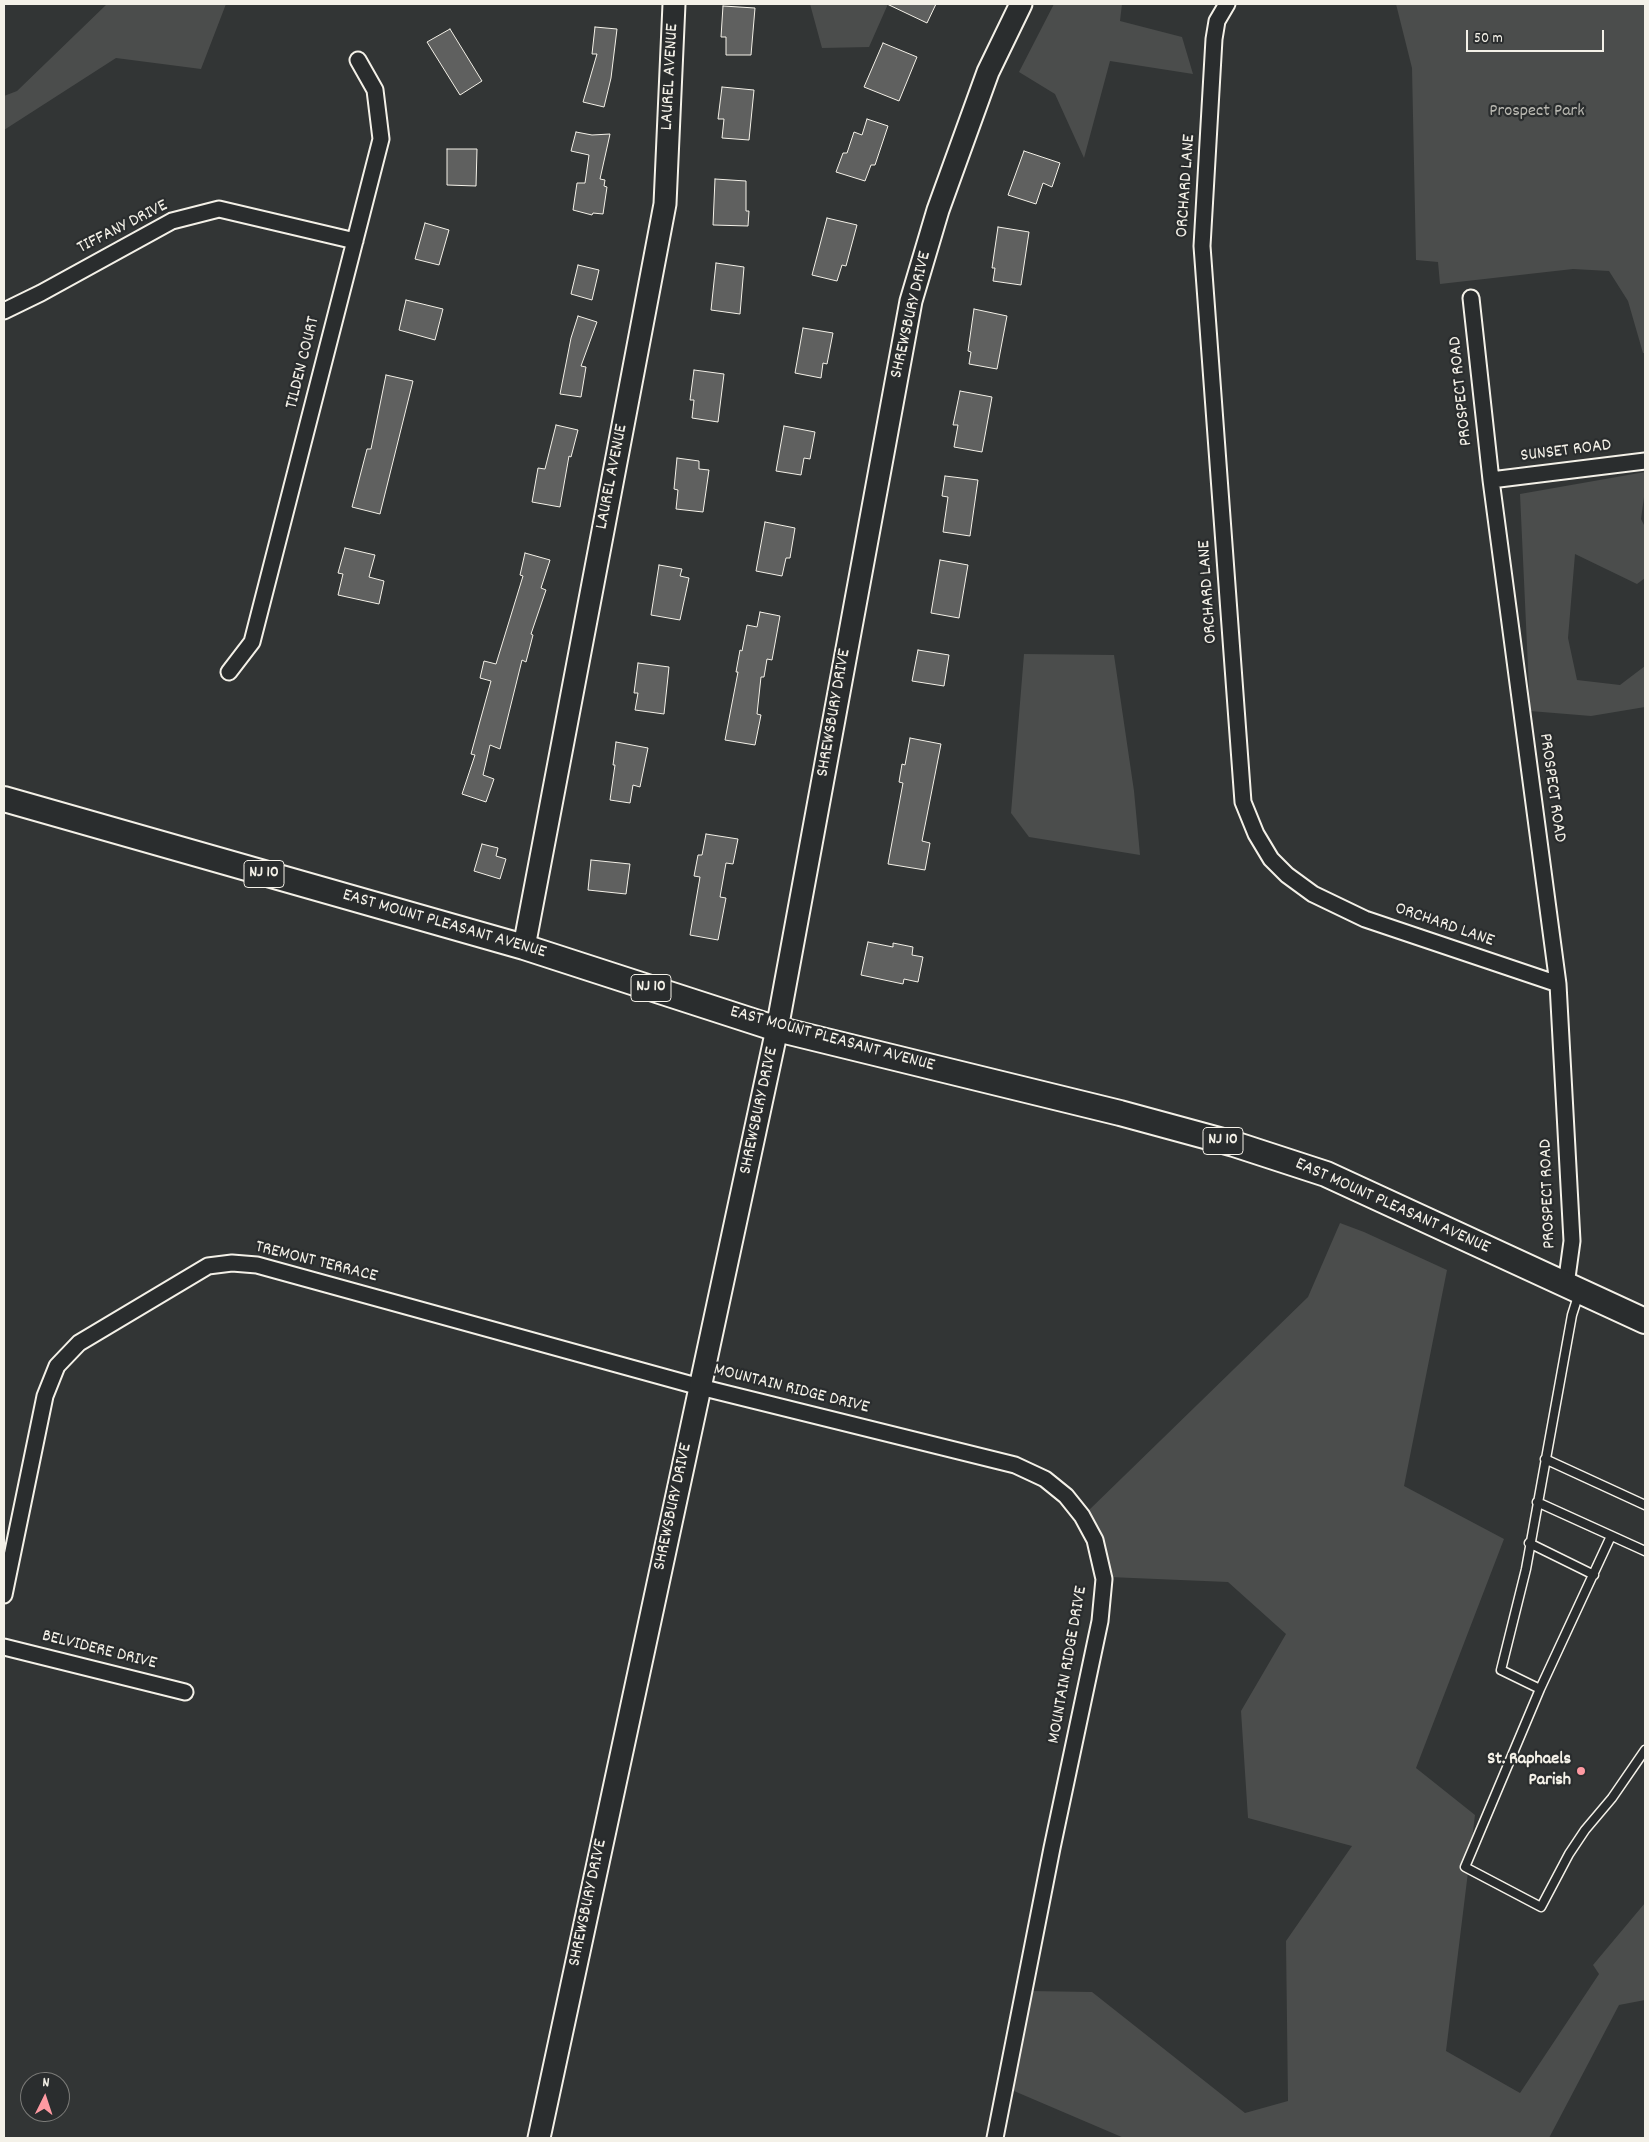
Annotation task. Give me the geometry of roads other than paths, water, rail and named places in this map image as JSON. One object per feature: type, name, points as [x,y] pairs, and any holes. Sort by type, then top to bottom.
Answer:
[{"type":"main road","name":"LAUREL AVENUE","points":[[524,947],[664,204],[674,4]]},
{"type":"main road","name":"SHREWSBURY DRIVE","points":[[539,2138],[777,1029],[911,301],[938,210],[985,81],[1021,4]]},
{"type":"main road","name":"EAST MOUNT PLEASANT AVENUE","points":[[4,799],[524,947],[777,1029],[1120,1113],[1243,1147],[1326,1174],[1645,1321]]},
{"type":"street","name":"ORCHARD LANE","points":[[1227,4],[1217,21],[1214,39],[1202,246],[1243,802],[1256,834],[1271,859],[1287,875],[1313,894],[1365,919],[1558,984]]},
{"type":"street","name":"TILDEN COURT","points":[[229,672],[252,642],[381,139],[375,90],[358,60]]},
{"type":"street","name":"TIFFANY DRIVE","points":[[4,311],[41,293],[172,221],[219,209],[355,241]]},
{"type":"street","name":"PROSPECT ROAD","points":[[1472,298],[1491,480],[1558,984],[1573,1288]]},
{"type":"street","name":"SUNSET ROAD","points":[[1491,480],[1645,461]]},
{"type":"street","name":"TREMONT TERRACE","points":[[4,1595],[45,1396],[57,1366],[79,1342],[208,1266],[232,1263],[257,1265],[700,1386]]},
{"type":"street","name":"MOUNTAIN RIDGE DRIVE","points":[[700,1386],[1015,1465],[1045,1478],[1066,1496],[1082,1516],[1094,1540],[1104,1579],[1100,1621],[1052,1848],[995,2138]]},
{"type":"street","name":"BELVIDERE DRIVE","points":[[4,1647],[185,1692]]},
{"type":"lane","points":[[1540,1689],[1501,1670],[1526,1569],[1529,1543],[1572,1315],[1573,1288]]},
{"type":"lane","points":[[1545,1459],[1645,1505]]},
{"type":"lane","points":[[1537,1502],[1645,1552]]},
{"type":"lane","points":[[1611,1536],[1540,1689],[1465,1867],[1541,1907],[1574,1846],[1612,1798],[1645,1750]]},
{"type":"lane","points":[[1529,1543],[1594,1575]]},
{"type":"place","name":"St. Raphaels Parish","points":[[1581,1771]]},
{"type":"park label","name":"Prospect Park","points":[[1537,113]]}]
